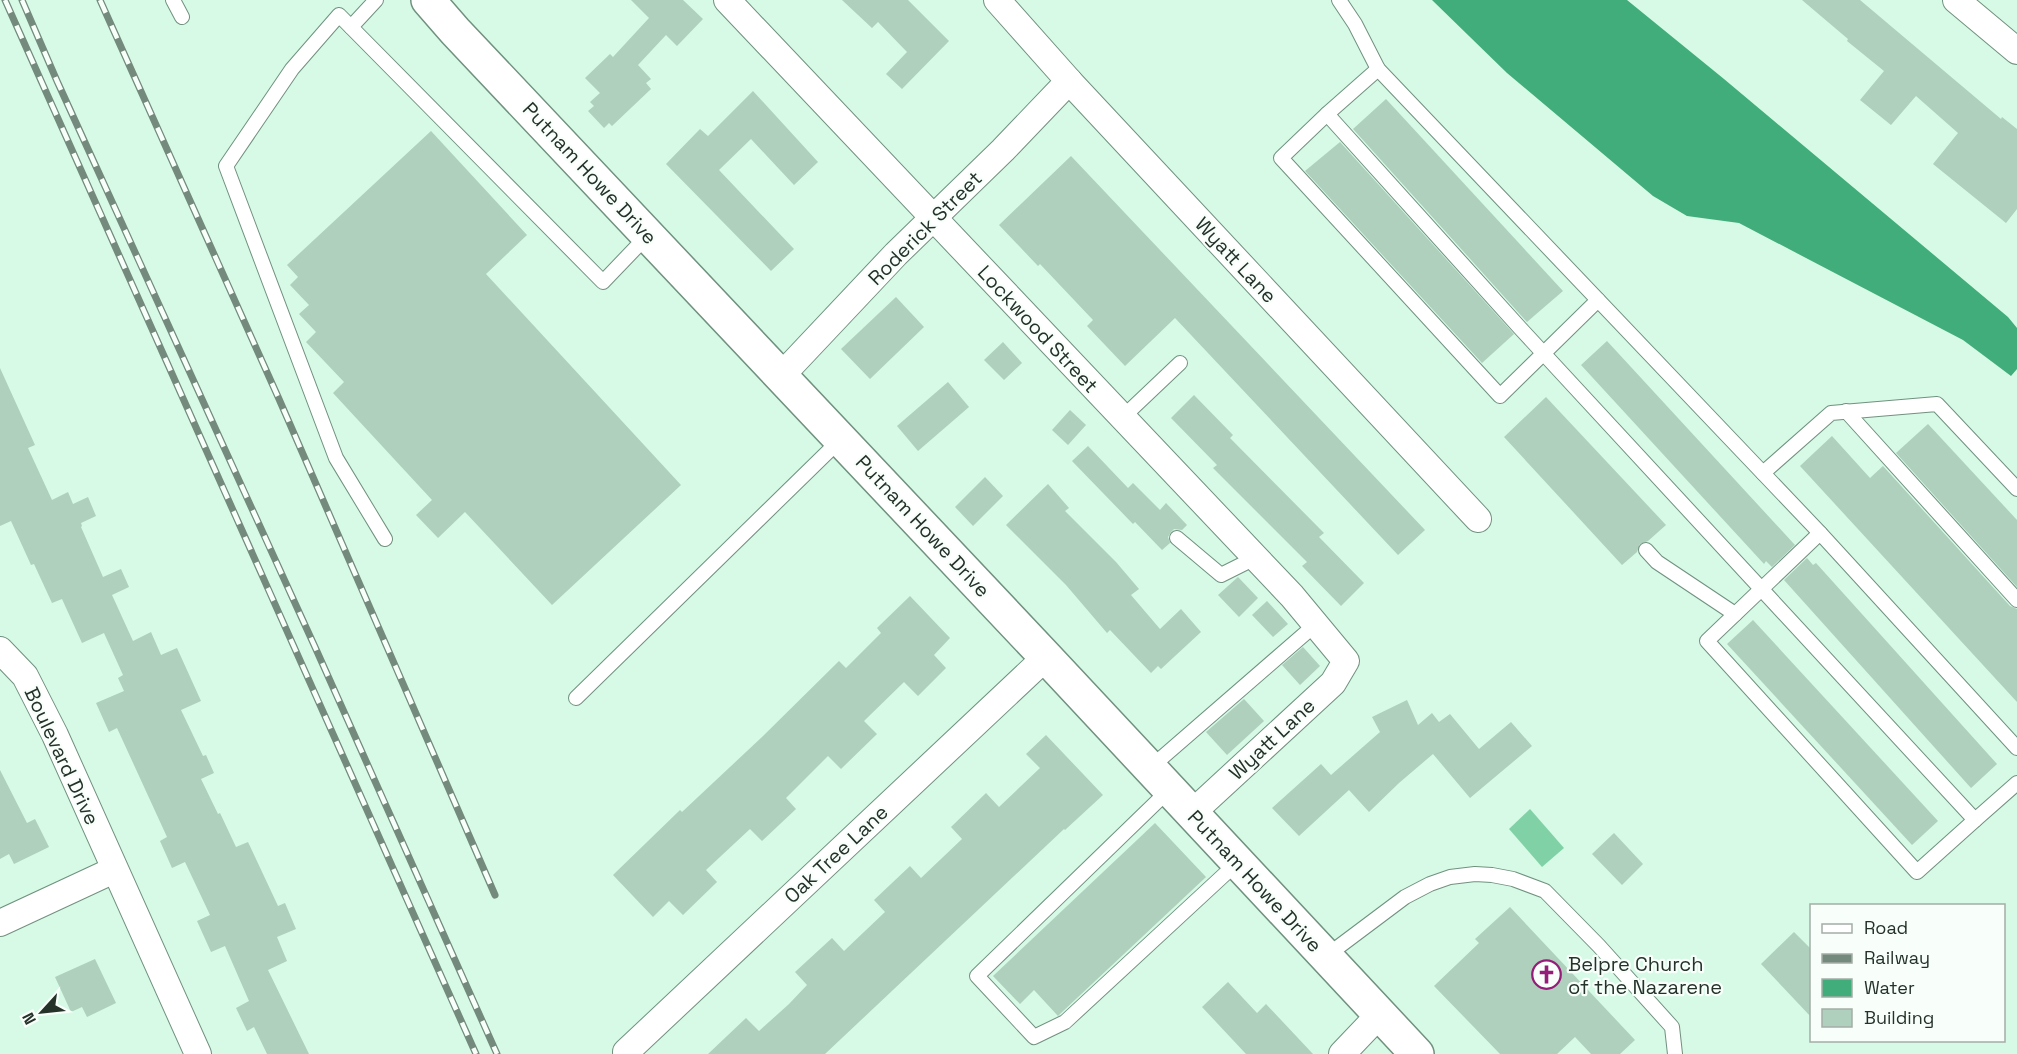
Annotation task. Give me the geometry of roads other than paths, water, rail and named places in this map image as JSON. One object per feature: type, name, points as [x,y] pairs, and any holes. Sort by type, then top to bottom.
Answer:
[{"type":"street","name":"Putnam Howe Drive","points":[[428,0],[1417,1054]]},
{"type":"street","name":"Lockwood Street","points":[[727,0],[1316,624],[1346,661]]},
{"type":"street","name":"Wyatt Lane","points":[[997,0],[1069,81],[1478,519]]},
{"type":"street","points":[[1961,2],[2017,51]]},
{"type":"street","name":"Roderick Street","points":[[781,376],[932,218],[1003,150],[1069,81]]},
{"type":"street","name":"Boulevard Drive","points":[[0,650],[25,676],[55,735],[198,1054]]},
{"type":"street","name":"Oak Tree Lane","points":[[626,1052],[1046,657]]},
{"type":"street","name":"Wyatt Lane","points":[[1171,790],[1332,683],[1346,661]]},
{"type":"street","points":[[0,923],[114,870]]},
{"type":"street","points":[[1342,1054],[1380,1014]]},
{"type":"lane","points":[[173,0],[182,17]]},
{"type":"lane","points":[[351,27],[376,0]]},
{"type":"lane","points":[[1339,0],[1355,24],[1378,69],[1820,533],[2017,748]]},
{"type":"lane","points":[[385,539],[336,458],[226,166],[292,69],[339,15],[603,282],[648,235]]},
{"type":"lane","points":[[1378,69],[1281,158],[1500,396],[1598,300]]},
{"type":"lane","points":[[1327,114],[1544,354],[1975,820]]},
{"type":"lane","points":[[1122,418],[1180,363]]},
{"type":"lane","points":[[1763,473],[1831,413],[1937,404],[2017,489]]},
{"type":"lane","points":[[1846,411],[2017,600]]},
{"type":"lane","points":[[576,698],[841,439]]},
{"type":"lane","points":[[1820,533],[1707,641],[1917,872],[2017,783]]},
{"type":"lane","points":[[1177,538],[1221,575],[1254,558]]},
{"type":"lane","points":[[1646,550],[1657,562],[1735,614]]},
{"type":"lane","points":[[1238,862],[1065,1022],[1034,1037],[977,976],[1171,790],[1316,624]]},
{"type":"lane","points":[[1325,957],[1405,897],[1430,884],[1450,877],[1475,874],[1492,874],[1513,879],[1545,891],[1599,946],[1672,1027],[1675,1054]]},
{"type":"water","points":[[1432,0],[1627,0],[2008,317],[2017,328],[2017,369],[2011,376],[1963,340],[1739,223],[1687,216],[1653,196],[1507,73]]},
{"type":"railway","points":[[5,0],[476,1054]]},
{"type":"railway","points":[[22,0],[497,1054]]},
{"type":"railway","points":[[100,0],[279,399],[495,895]]},
{"type":"place","name":"Belpre Church of the Nazarene","points":[[1547,975]]}]
